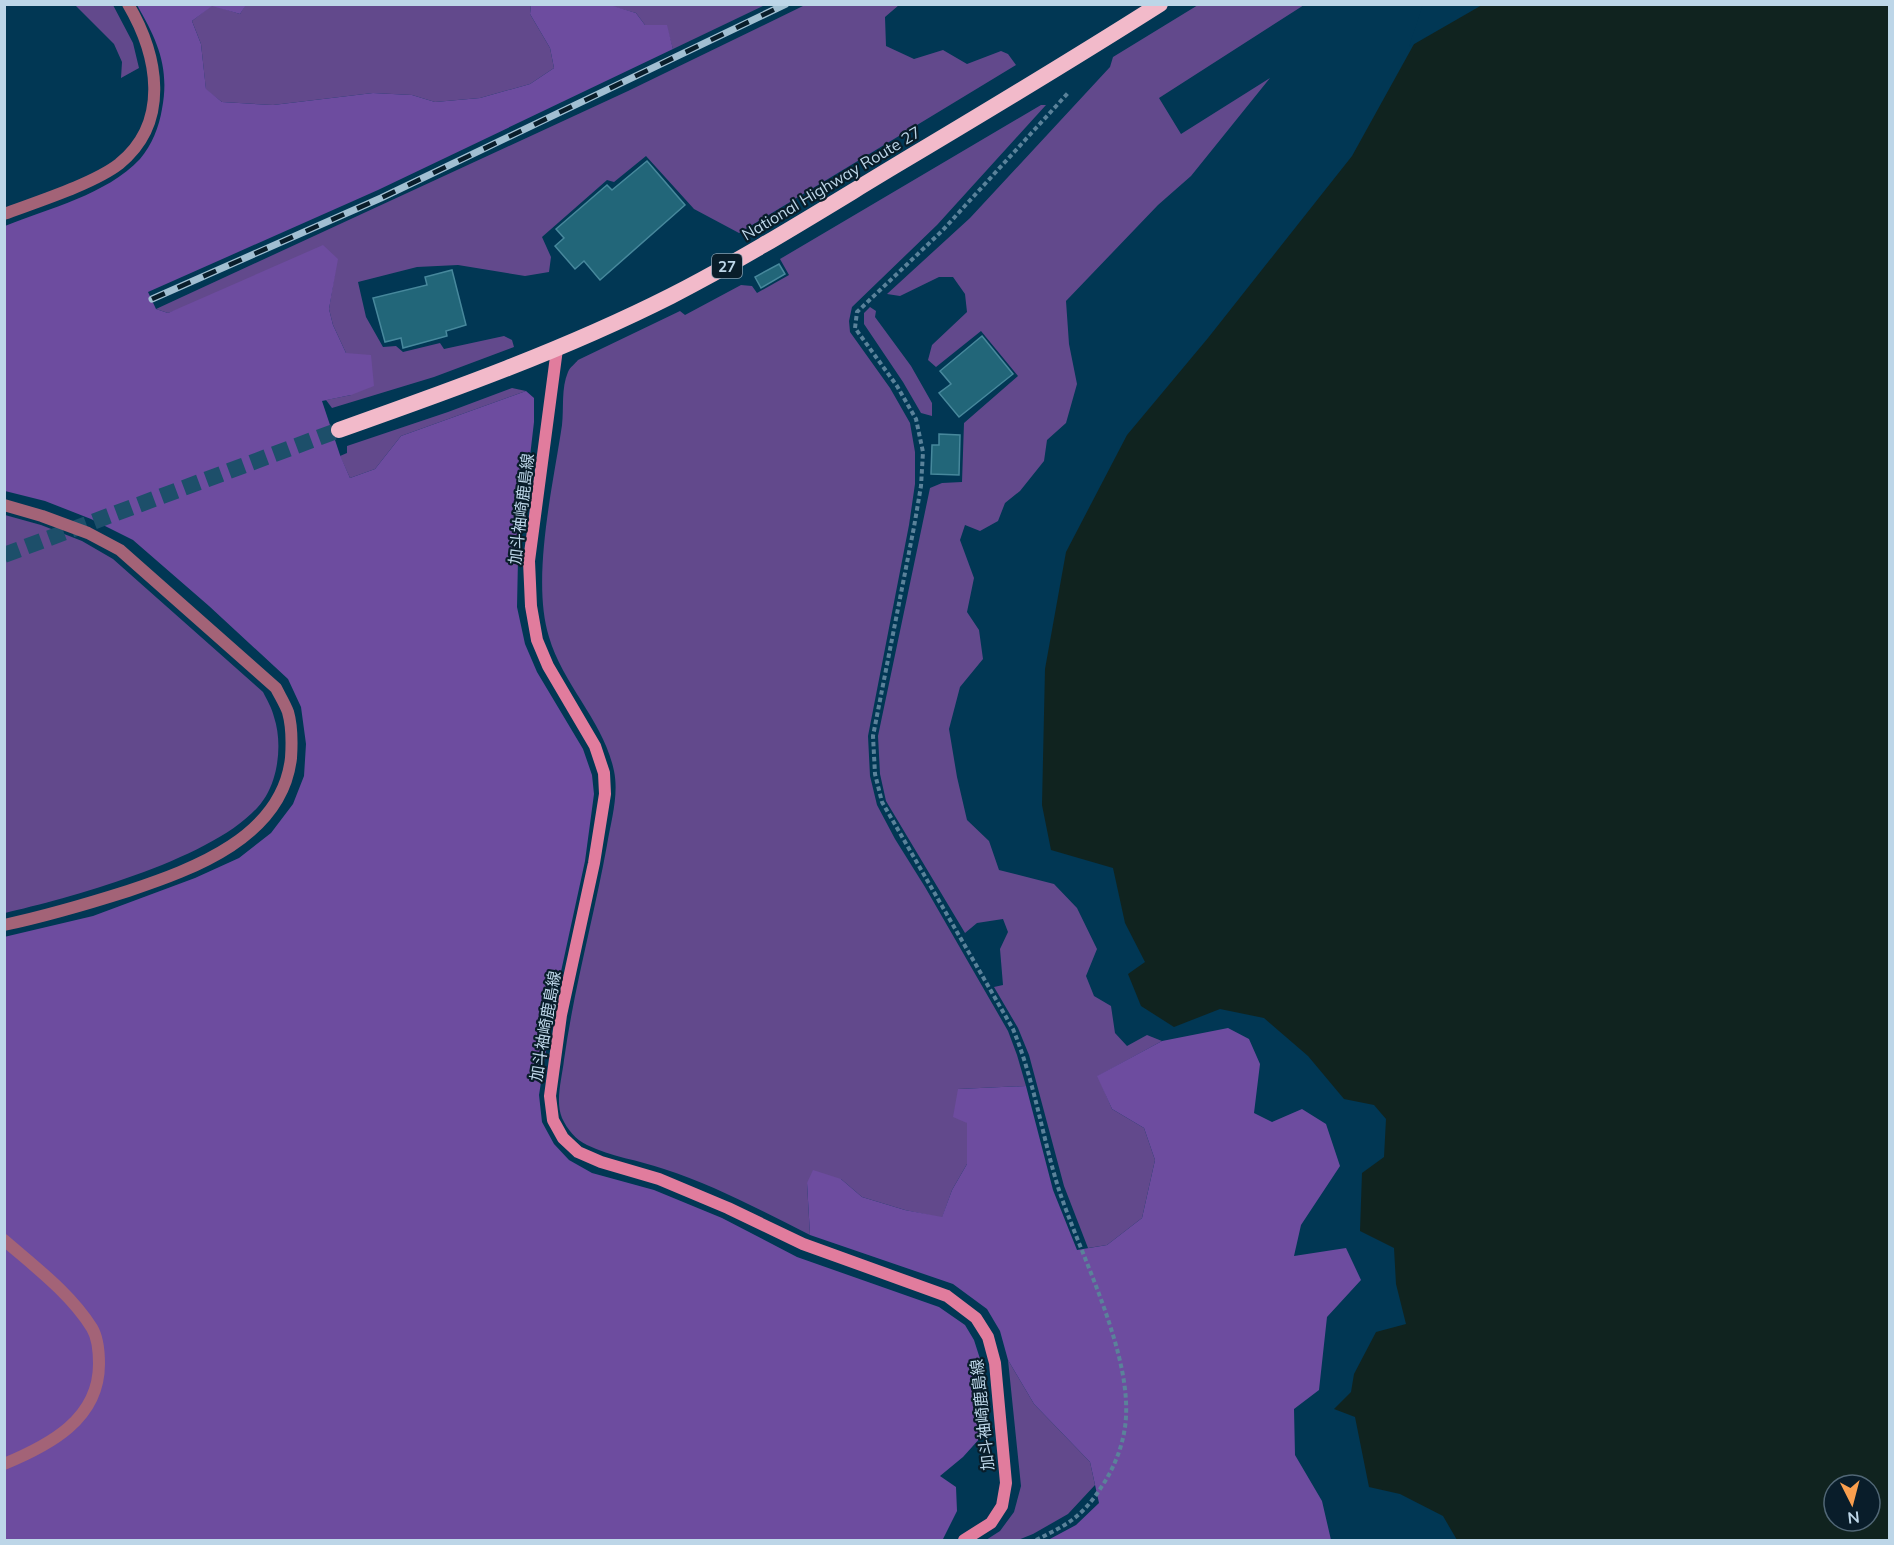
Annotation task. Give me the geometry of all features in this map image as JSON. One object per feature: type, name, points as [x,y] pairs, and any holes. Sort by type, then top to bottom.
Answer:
[{"type":"highway","name":"National Highway Route 27","points":[[339,430],[475,382],[557,349],[670,296],[734,262],[1068,62],[1160,4]]},
{"type":"main road","name":"加斗袖崎鹿島線","points":[[557,349],[529,561],[531,606],[537,640],[548,666],[595,746],[604,773],[605,794],[594,863],[561,1016],[550,1096],[553,1120],[563,1138],[578,1152],[601,1162],[659,1179],[728,1208],[803,1244],[947,1296],[976,1318],[988,1337],[995,1363],[1006,1484],[1002,1506],[991,1523],[964,1540]]},
{"type":"street","points":[[4,214],[102,174],[119,164],[142,137],[150,119],[154,96],[153,66],[146,39],[128,4]]},
{"type":"street","points":[[4,505],[88,533],[120,550],[276,688],[288,712],[292,745],[289,775],[278,801],[259,824],[232,846],[190,868],[142,886],[90,903],[4,925]]},
{"type":"street","points":[[4,1240],[67,1296],[93,1330],[99,1351],[99,1380],[92,1401],[74,1423],[50,1443],[4,1464]]},
{"type":"path","points":[[1036,1540],[1072,1520],[1094,1499],[1117,1460],[1125,1427],[1126,1401],[1116,1345],[1059,1188],[1024,1054],[1013,1029],[882,802],[875,774],[873,736],[921,486],[922,452],[916,420],[897,386],[855,328],[857,312],[942,231],[1073,87]]},
{"type":"shaded area","points":[[246,4],[531,5],[530,14],[550,48],[554,68],[530,84],[480,98],[435,102],[412,95],[373,93],[273,105],[222,102],[206,90],[201,44],[192,21],[212,5],[240,14]]},
{"type":"shaded area","points":[[75,5],[113,5],[133,43],[139,68],[121,78],[122,62],[114,44]]},
{"type":"shaded area","points":[[137,5],[246,5],[240,14],[212,6],[192,21],[201,44],[206,89],[222,102],[273,105],[373,93],[412,95],[435,102],[480,98],[530,84],[554,68],[550,48],[530,14],[531,5],[610,5],[636,13],[645,25],[667,25],[673,49],[378,190],[148,292],[156,309],[168,313],[323,245],[338,259],[329,309],[333,325],[346,353],[371,355],[374,386],[351,395],[322,401],[350,478],[375,469],[401,436],[526,391],[534,398],[534,422],[518,559],[517,607],[525,644],[537,672],[583,749],[592,775],[594,794],[585,861],[552,1013],[539,1095],[542,1122],[554,1144],[569,1160],[592,1173],[654,1190],[722,1218],[797,1257],[939,1307],[965,1325],[974,1340],[982,1365],[988,1419],[981,1437],[963,1457],[940,1476],[956,1487],[957,1511],[943,1539],[5,1540],[4,937],[93,916],[195,878],[239,858],[271,833],[293,804],[304,776],[306,744],[301,707],[288,679],[133,540],[91,519],[45,501],[5,491],[5,226],[76,199],[111,182],[140,159],[148,148],[161,116],[164,94],[163,67],[156,42]]},
{"type":"shaded area","points":[[607,5],[765,5],[673,49],[666,25],[645,25],[636,13]]},
{"type":"shaded area","points":[[805,5],[899,5],[885,17],[886,46],[914,59],[943,50],[967,64],[1001,51],[1008,54],[1016,65],[739,233],[694,209],[646,156],[614,182],[607,180],[542,237],[551,257],[549,272],[525,276],[458,265],[417,267],[358,282],[366,317],[383,347],[396,346],[403,352],[440,343],[444,349],[504,336],[512,340],[514,347],[434,377],[332,408],[326,400],[351,395],[346,353],[333,325],[329,309],[337,259],[168,313],[156,309],[628,91]]},
{"type":"shaded area","points":[[1198,5],[1304,5],[1159,98],[1181,134],[1270,78],[1191,176],[1158,205],[1066,301],[1069,344],[1077,384],[1066,423],[1047,440],[1044,461],[1020,491],[1005,503],[998,521],[980,531],[965,525],[960,540],[974,578],[967,612],[979,630],[983,659],[960,687],[949,729],[967,820],[989,841],[999,870],[1054,884],[1077,908],[1097,949],[1086,976],[1094,996],[1111,1006],[1115,1033],[1127,1046],[1147,1035],[1162,1041],[1098,1076],[1112,1109],[1144,1128],[1155,1160],[1142,1218],[1107,1245],[1088,1248],[1064,1186],[1029,1055],[1018,1028],[994,987],[1003,985],[1000,949],[1008,932],[1003,919],[977,923],[965,933],[886,801],[880,774],[878,736],[930,488],[942,483],[962,482],[964,423],[1018,376],[981,331],[936,367],[928,360],[932,345],[967,312],[965,294],[953,277],[939,277],[900,296],[887,294],[970,218],[1110,67],[1113,57]]},
{"type":"shaded area","points":[[1426,5],[1889,5],[1889,1540],[1457,1540],[1443,1516],[1400,1494],[1369,1487],[1355,1417],[1334,1409],[1351,1392],[1354,1374],[1376,1332],[1406,1324],[1396,1284],[1394,1248],[1360,1231],[1362,1173],[1384,1157],[1386,1119],[1374,1105],[1344,1099],[1308,1056],[1264,1018],[1220,1009],[1174,1027],[1141,1006],[1128,974],[1145,962],[1125,923],[1113,868],[1051,850],[1042,805],[1045,669],[1066,552],[1127,435],[1208,338],[1352,156],[1414,44]]},
{"type":"shaded area","points":[[1041,105],[1046,105],[937,225],[852,307],[849,321],[850,332],[890,388],[910,423],[915,452],[915,484],[909,525],[868,736],[870,776],[877,805],[895,839],[1008,1031],[1026,1086],[958,1089],[967,1123],[967,1164],[952,1190],[942,1218],[862,1197],[841,1179],[807,1183],[810,1235],[701,1183],[587,1145],[569,1130],[562,1118],[559,1104],[560,1089],[568,1033],[602,872],[616,789],[609,753],[602,736],[555,655],[544,614],[542,588],[545,532],[562,425],[564,385],[569,370],[578,360],[680,311],[685,315],[741,285],[752,286],[757,293],[789,275],[780,259]]},
{"type":"shaded area","points":[[870,307],[876,311],[875,317],[911,366],[932,403],[932,416],[921,413],[864,324],[864,313]]},
{"type":"shaded area","points":[[512,388],[526,391],[401,436],[375,469],[350,478],[340,456],[347,453],[347,446]]},
{"type":"shaded area","points":[[5,515],[41,525],[82,541],[113,559],[263,692],[276,726],[278,757],[274,778],[266,796],[247,817],[220,837],[147,871],[68,897],[5,913]]},
{"type":"shaded area","points":[[1228,1028],[1249,1039],[1260,1064],[1254,1113],[1272,1122],[1302,1109],[1326,1124],[1340,1166],[1301,1225],[1294,1256],[1346,1248],[1361,1280],[1327,1317],[1319,1390],[1294,1409],[1295,1455],[1322,1501],[1331,1540],[1048,1540],[1076,1525],[1099,1503],[1090,1462],[1034,1404],[1008,1360],[1000,1331],[987,1309],[953,1284],[810,1235],[807,1183],[813,1170],[841,1179],[862,1197],[905,1210],[942,1217],[952,1190],[967,1164],[967,1123],[953,1117],[958,1089],[1026,1086],[1053,1190],[1077,1250],[1107,1245],[1142,1218],[1155,1160],[1144,1128],[1112,1109],[1097,1076],[1162,1041]]},
{"type":"shaded area","points":[[1008,1360],[1034,1404],[1090,1462],[1095,1485],[1068,1514],[1033,1534],[1018,1540],[986,1540],[1000,1531],[1014,1512],[1021,1486]]},
{"type":"pier","points":[[1423,4],[1482,4],[1482,5],[1409,47]]},
{"type":"building","points":[[647,161],[685,205],[600,280],[584,261],[575,269],[555,246],[564,238],[556,229],[607,185],[612,190]]},
{"type":"building","points":[[779,264],[785,274],[761,288],[755,277]]},
{"type":"building","points":[[452,270],[466,325],[446,331],[447,336],[403,348],[401,338],[385,342],[373,298],[427,285],[425,277]]},
{"type":"building","points":[[982,336],[1013,374],[959,417],[939,393],[951,384],[940,371]]},
{"type":"building","points":[[939,434],[960,435],[959,475],[931,474],[932,445],[939,445]]},
{"type":"tunnel","points":[[4,555],[339,430]]},
{"type":"railway","points":[[152,299],[381,198],[786,4]]}]
